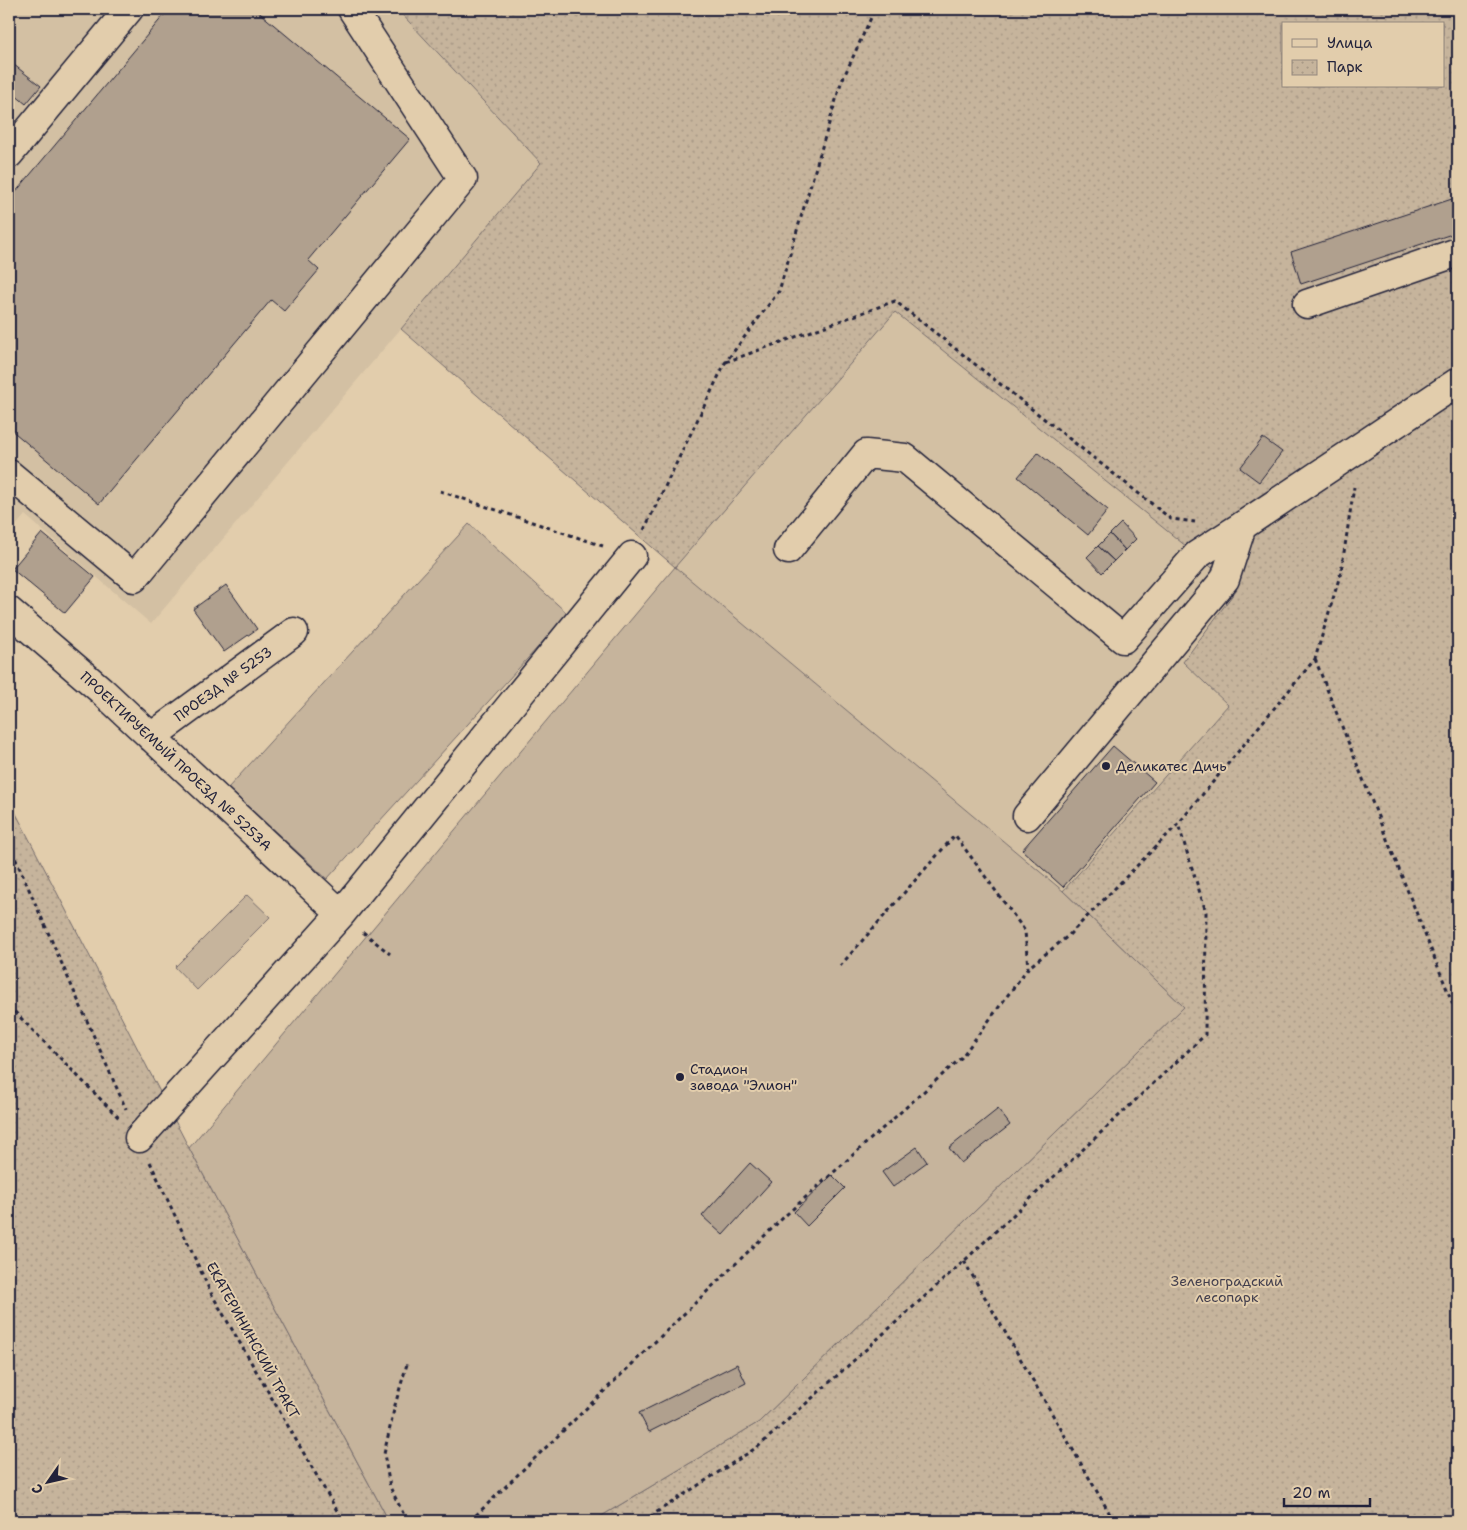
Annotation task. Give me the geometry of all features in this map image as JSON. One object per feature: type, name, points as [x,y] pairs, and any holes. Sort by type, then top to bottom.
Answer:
[{"type":"lane","points":[[9,154],[129,9]]},
{"type":"lane","points":[[9,474],[134,578],[463,179],[352,9]]},
{"type":"lane","points":[[1307,304],[1458,252]]},
{"type":"lane","points":[[788,550],[866,454],[905,458],[1123,639],[1197,555],[1458,382]]},
{"type":"lane","points":[[1027,816],[1225,579],[1242,526]]},
{"type":"lane","points":[[139,1138],[341,914],[632,556]]},
{"type":"lane","name":"ПРОЕКТИРУЕМЫЙ ПРОЕЗД № 5253А","points":[[9,611],[101,690],[341,914]]},
{"type":"lane","name":"ПРОЕЗД № 5253","points":[[151,736],[294,632]]},
{"type":"path","points":[[440,491],[632,556],[725,363],[779,292],[841,83],[875,9]]},
{"type":"path","points":[[725,363],[895,301],[1171,519],[1198,522]]},
{"type":"path","points":[[470,1521],[786,1215],[961,1058],[1028,968],[1068,936],[1178,824],[1315,659],[1341,572],[1360,447]]},
{"type":"path","points":[[1315,659],[1458,1017]]},
{"type":"path","points":[[642,1521],[759,1446],[964,1261],[1205,1035],[1206,912],[1178,824]]},
{"type":"path","points":[[840,966],[955,835],[1025,931],[1028,968]]},
{"type":"path","name":"ЕКАТЕРИНИНСКИЙ ТРАКТ","points":[[9,844],[139,1138],[211,1293],[343,1521]]},
{"type":"path","points":[[341,914],[390,954]]},
{"type":"path","points":[[9,1006],[139,1138]]},
{"type":"path","points":[[964,1261],[1114,1521]]},
{"type":"path","points":[[407,1364],[384,1454],[390,1487],[407,1521]]},
{"type":"shaded area","points":[[9,9],[397,9],[541,163],[151,624],[25,515],[9,534]]},
{"type":"shaded area","points":[[895,312],[1237,589],[1183,662],[1228,705],[1063,891],[675,567]]},
{"type":"green space","name":"Зеленоградский лесопарк","points":[[397,9],[1458,9],[1458,1521],[593,1521],[759,1422],[1184,1007],[1063,891],[1228,705],[1183,662],[1237,589],[895,312],[675,567],[401,329],[541,163]]},
{"type":"green space","points":[[469,524],[568,614],[327,879],[228,788]]},
{"type":"green space","name":"Стадион завода \"Элион\"","points":[[675,567],[1063,891],[1184,1007],[759,1422],[593,1521],[389,1521],[189,1148]]},
{"type":"green space","points":[[9,800],[189,1148],[389,1521],[9,1521]]},
{"type":"green space","points":[[247,895],[270,917],[197,990],[175,967]]},
{"type":"building","points":[[169,9],[255,9],[410,139],[308,260],[319,270],[284,311],[271,300],[99,504],[9,428],[9,200]]},
{"type":"building","points":[[9,61],[41,86],[26,104],[9,90]]},
{"type":"building","points":[[1458,197],[1458,232],[1301,284],[1291,252]]},
{"type":"building","points":[[1263,438],[1282,452],[1259,482],[1240,468]]},
{"type":"building","points":[[1038,453],[1108,510],[1088,535],[1018,477]]},
{"type":"building","points":[[1121,523],[1136,539],[1125,550],[1110,534]]},
{"type":"building","points":[[42,533],[95,577],[65,613],[12,569]]},
{"type":"building","points":[[1110,534],[1125,550],[1114,561],[1098,546]]},
{"type":"building","points":[[1098,546],[1114,561],[1102,573],[1087,557]]},
{"type":"building","points":[[226,585],[257,629],[224,652],[193,609]]},
{"type":"building","points":[[1113,746],[1155,782],[1063,887],[1022,850]]},
{"type":"building","points":[[998,1109],[1010,1125],[961,1163],[949,1148]]},
{"type":"building","points":[[917,1147],[927,1162],[893,1187],[882,1172]]},
{"type":"building","points":[[750,1163],[771,1182],[723,1235],[702,1216]]},
{"type":"building","points":[[832,1175],[845,1188],[807,1226],[794,1212]]},
{"type":"building","points":[[737,1364],[746,1383],[649,1432],[639,1413]]},
{"type":"place","name":"Деликатес Дичь","points":[[1106,766]]},
{"type":"place","name":"Стадион завода \"Элион\"","points":[[680,1077]]}]
